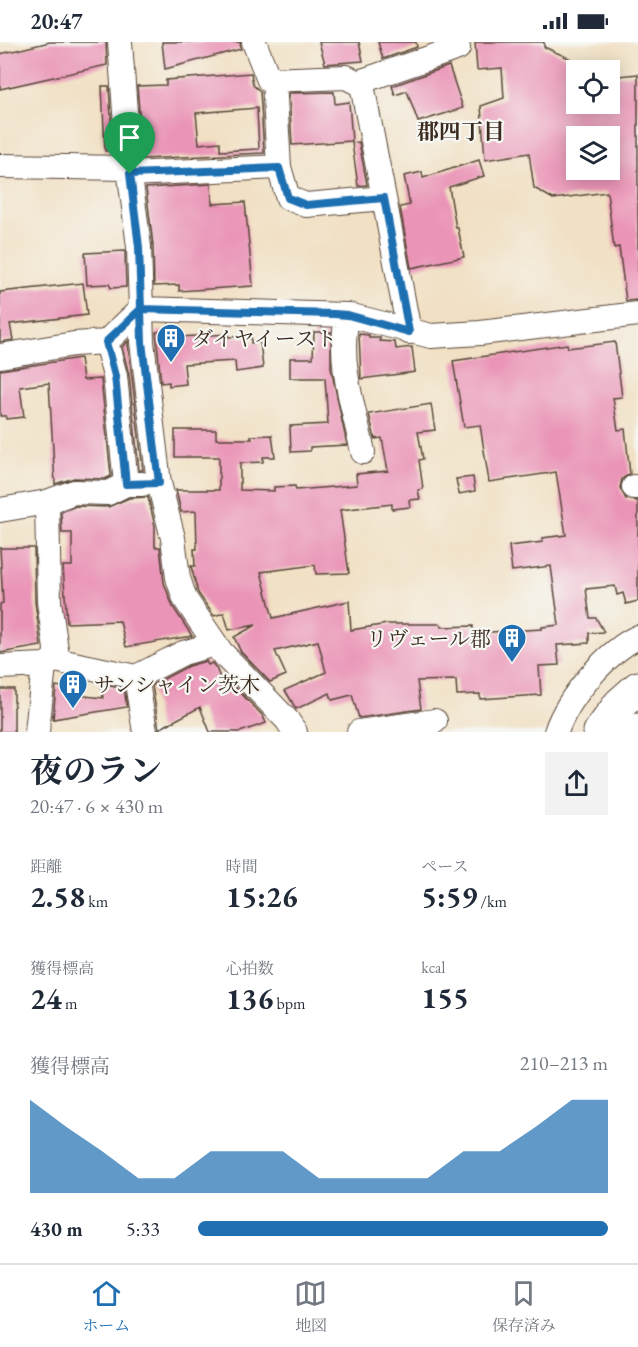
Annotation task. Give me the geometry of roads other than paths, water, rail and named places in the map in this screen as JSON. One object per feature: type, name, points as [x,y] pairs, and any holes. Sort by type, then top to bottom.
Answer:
[{"type":"highway","points":[[600,732],[620,704],[638,688]]},
{"type":"street","points":[[120,42],[130,171],[139,247],[142,342],[159,483],[173,538],[178,578],[185,599],[215,644],[237,670],[287,720],[295,732]]},
{"type":"street","points":[[254,42],[269,80],[346,77],[362,85],[409,332]]},
{"type":"street","points":[[359,82],[458,48]]},
{"type":"street","points":[[274,81],[279,168],[288,198],[306,205],[384,198]]},
{"type":"street","points":[[0,166],[130,171],[279,168]]},
{"type":"street","points":[[0,356],[74,344],[106,342],[141,309],[348,315],[431,336],[480,333],[638,314]]},
{"type":"street","points":[[348,315],[345,326],[346,376],[363,452]]},
{"type":"street","points":[[106,342],[115,376],[126,484]]},
{"type":"street","points":[[0,510],[46,502],[74,492],[108,493],[126,484],[159,483]]},
{"type":"street","points":[[37,732],[49,663],[56,649],[49,602],[46,502]]},
{"type":"street","points":[[556,732],[560,720],[591,675],[638,637]]},
{"type":"street","points":[[0,667],[49,663],[136,677],[183,653],[215,644]]},
{"type":"street","points":[[136,677],[145,732]]},
{"type":"street","points":[[359,732],[435,722]]},
{"type":"place","name":"ダイヤイースト","points":[[171,364]]},
{"type":"place","name":"リヴェール郡","points":[[512,664]]},
{"type":"place","name":"サンシャイン茨木","points":[[73,710]]},
{"type":"district","name":"郡四丁目","points":[[461,131]]}]
